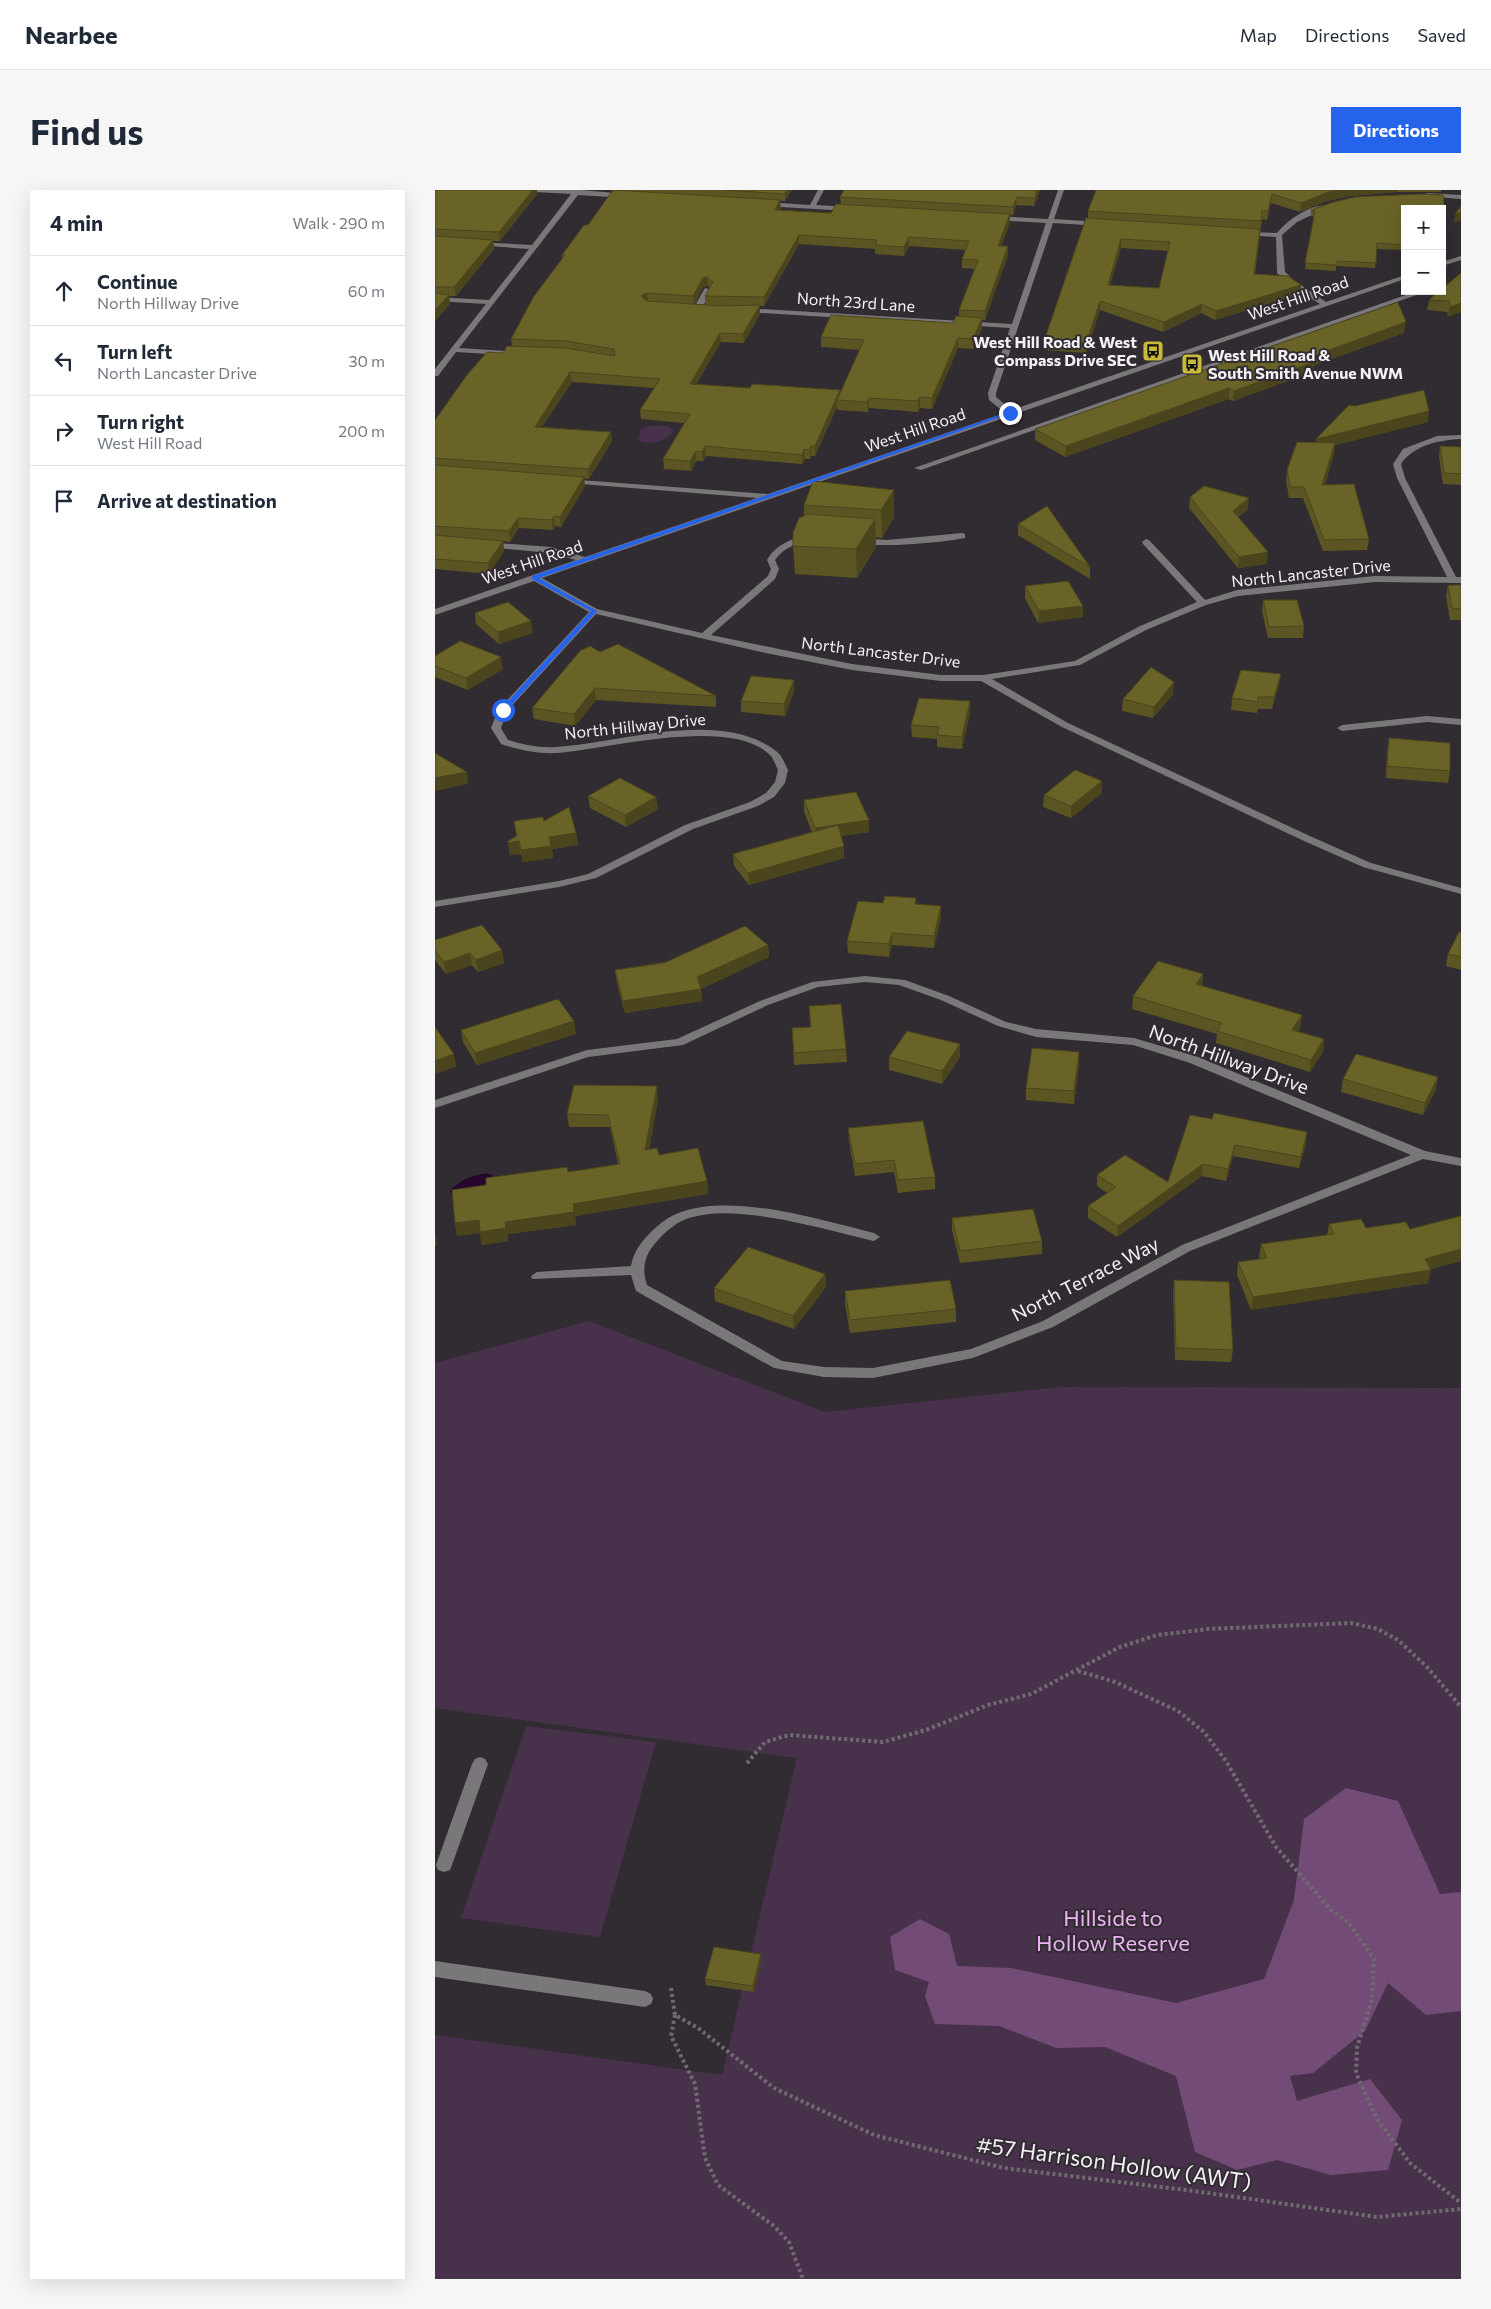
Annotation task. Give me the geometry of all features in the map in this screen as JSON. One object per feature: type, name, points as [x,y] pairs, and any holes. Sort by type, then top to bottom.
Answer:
[{"type":"street","points":[[535,190],[577,191],[635,196]]},
{"type":"street","points":[[812,207],[821,190]]},
{"type":"street","points":[[1010,413],[992,398],[992,393],[1013,326],[1061,190]]},
{"type":"street","points":[[435,374],[577,191]]},
{"type":"street","points":[[1418,196],[1461,197]]},
{"type":"street","points":[[753,203],[861,210]]},
{"type":"street","points":[[1325,304],[1292,284],[1281,273],[1279,235],[1287,224],[1305,214],[1339,204]]},
{"type":"street","points":[[990,217],[1106,224]]},
{"type":"street","points":[[1231,232],[1279,235]]},
{"type":"street","points":[[465,243],[533,247]]},
{"type":"street","points":[[1446,263],[1461,258]]},
{"type":"street","name":"West Hill Road","points":[[435,612],[1401,278]]},
{"type":"street","points":[[697,309],[709,290]]},
{"type":"street","points":[[918,468],[1414,295]]},
{"type":"street","points":[[435,299],[490,302]]},
{"type":"street","points":[[687,308],[705,310]]},
{"type":"street","name":"North 23rd Lane","points":[[732,311],[760,310],[1013,326]]},
{"type":"street","points":[[1250,330],[1258,335]]},
{"type":"street","points":[[1267,339],[1276,343]]},
{"type":"street","points":[[453,350],[526,354]]},
{"type":"street","points":[[1457,580],[1401,478],[1397,464],[1406,451],[1440,438],[1461,437]]},
{"type":"street","points":[[562,480],[771,496]]},
{"type":"street","points":[[847,540],[887,543],[962,536]]},
{"type":"street","points":[[704,636],[772,577],[775,569],[771,560],[774,553],[808,537],[818,538]]},
{"type":"street","points":[[1146,542],[1203,602]]},
{"type":"street","points":[[480,544],[551,550],[585,560]]},
{"type":"street","name":"North Lancaster Drive","points":[[535,578],[594,611],[761,650],[852,667],[941,678],[983,678],[1077,663],[1143,628],[1203,602],[1237,593],[1375,579],[1457,580]]},
{"type":"street","name":"North Hillway Drive","points":[[435,904],[559,884],[592,876],[689,827],[754,804],[770,795],[780,783],[783,770],[774,754],[752,741],[726,734],[699,732],[556,750],[529,750],[504,742],[496,728],[503,710],[594,611]]},
{"type":"street","points":[[983,678],[1065,725],[1308,839],[1367,864],[1461,891]]},
{"type":"street","points":[[1342,728],[1427,719],[1461,722]]},
{"type":"street","name":"North Hillway Drive","points":[[435,1104],[587,1054],[679,1042],[764,1003],[816,984],[865,979],[901,982],[945,998],[1002,1024],[1027,1031],[1134,1042],[1194,1060],[1422,1155],[1461,1162]]},
{"type":"street","name":"North Terrace Way","points":[[635,1270],[641,1288],[779,1365],[824,1372],[873,1373],[973,1352],[1048,1324],[1186,1248],[1422,1155]]},
{"type":"street","points":[[537,1276],[635,1270],[642,1250],[663,1226],[687,1213],[722,1209],[773,1216],[874,1237]]},
{"type":"street","points":[[444,1865],[480,1764]]},
{"type":"street","points":[[435,1969],[645,1999]]},
{"type":"path","points":[[747,1763],[765,1742],[789,1735],[810,1735],[883,1742],[925,1730],[988,1705],[1031,1694],[1078,1671],[1120,1647],[1157,1635],[1209,1629],[1351,1623],[1378,1629],[1398,1640],[1427,1667],[1461,1707]]},
{"type":"path","points":[[1078,1671],[1115,1682],[1177,1711],[1204,1732],[1226,1762],[1276,1846],[1331,1910],[1349,1922],[1374,1960],[1372,1999],[1357,2048],[1356,2073],[1377,2118],[1410,2163],[1461,2203]]},
{"type":"path","points":[[671,1988],[675,2015],[671,2036],[681,2052],[695,2084],[705,2158],[718,2185],[774,2226],[789,2242],[803,2279]]},
{"type":"path","name":"#57 Harrison Hollow (AWT)","points":[[675,2015],[698,2028],[774,2088],[873,2135],[1004,2168],[1194,2191],[1377,2217],[1461,2209]]},
{"type":"green space","points":[[650,426],[668,426],[674,431],[671,435],[658,442],[648,443],[638,440],[641,429]]},
{"type":"green space","name":"Hillside to Hollow Reserve","points":[[589,1321],[825,1412],[1061,1387],[1461,1388],[1461,2279],[435,2279],[435,2035],[722,2075],[797,1758],[435,1708],[435,1363]]},
{"type":"green space","points":[[526,1726],[656,1742],[600,1937],[461,1918]]},
{"type":"shaded area","points":[[486,1173],[492,1175],[495,1179],[494,1184],[453,1198],[450,1191],[457,1184],[471,1177]]},
{"type":"shaded area","points":[[1346,1788],[1398,1801],[1440,1894],[1461,1892],[1461,2011],[1426,2015],[1388,1983],[1365,2031],[1313,2073],[1290,2076],[1297,2101],[1370,2079],[1402,2120],[1388,2170],[1331,2175],[1277,2160],[1237,2170],[1195,2152],[1176,2076],[1105,2047],[1056,2048],[999,2026],[935,2024],[925,1996],[929,1982],[895,1970],[890,1937],[920,1919],[949,1934],[957,1966],[1011,1968],[1176,2003],[1264,1979],[1294,1900],[1304,1819]]},
{"type":"building","points":[[435,190],[533,190],[499,232],[435,229]]},
{"type":"building","points":[[613,190],[780,200],[775,210],[831,213],[836,204],[1010,214],[998,246],[1008,246],[985,311],[959,310],[978,260],[962,259],[969,241],[909,237],[904,247],[875,245],[877,240],[799,235],[764,297],[705,296],[713,282],[707,277],[703,278],[693,296],[647,293],[641,296],[647,301],[721,306],[760,305],[743,334],[720,333],[690,384],[750,388],[752,384],[840,390],[815,446],[811,446],[810,450],[804,449],[802,455],[705,446],[702,452],[696,451],[690,461],[663,459],[690,414],[640,410],[660,379],[570,372],[535,427],[611,432],[588,469],[435,458],[435,420],[467,375],[487,352],[503,353],[507,346],[565,348],[615,356],[614,349],[565,341],[511,339],[534,296],[565,255],[562,255],[584,225],[588,225]]},
{"type":"building","points":[[724,190],[787,190],[785,194]]},
{"type":"building","points":[[844,190],[1037,190],[1035,198],[1017,197],[1013,207],[840,197]]},
{"type":"building","points":[[1096,190],[1340,190],[1328,192],[1301,203],[1272,194],[1268,211],[1262,211],[1261,221],[1088,211]]},
{"type":"building","points":[[1443,195],[1444,205],[1401,205],[1401,245],[1377,243],[1376,263],[1337,261],[1336,265],[1305,263],[1315,211],[1311,210],[1355,197]]},
{"type":"building","points":[[1461,206],[1461,212],[1455,214]]},
{"type":"building","points":[[1086,218],[1260,229],[1254,274],[1288,276],[1301,285],[1216,311],[1202,304],[1164,322],[1100,301],[1086,344],[1044,341]],"holes":[[[1121,239],[1170,242],[1159,288],[1108,285]]]},
{"type":"building","points":[[435,236],[493,240],[454,287],[435,287]]},
{"type":"building","points":[[1461,273],[1461,303],[1450,307],[1449,301],[1429,300],[1435,295],[1446,295],[1446,286]]},
{"type":"building","points":[[435,293],[449,295],[435,310]]},
{"type":"building","points":[[1398,302],[1406,322],[1324,352],[1313,357],[1313,362],[1234,391],[1229,388],[1066,446],[1035,429]]},
{"type":"building","points":[[831,315],[953,323],[956,316],[982,318],[973,339],[958,338],[932,398],[920,397],[918,401],[869,398],[867,402],[837,400],[864,340],[821,337]]},
{"type":"building","points":[[1424,390],[1429,411],[1316,439],[1349,405],[1355,406]]},
{"type":"building","points":[[1297,442],[1335,443],[1322,485],[1354,484],[1369,539],[1324,540],[1304,487],[1290,487],[1287,470]]},
{"type":"building","points":[[1440,446],[1461,447],[1461,474],[1444,473]]},
{"type":"building","points":[[435,465],[584,477],[560,517],[554,516],[552,520],[518,518],[509,531],[435,526]]},
{"type":"building","points":[[813,481],[894,490],[881,510],[804,505]]},
{"type":"building","points":[[1204,486],[1249,498],[1233,511],[1268,552],[1239,557],[1190,497]]},
{"type":"building","points":[[1047,506],[1090,567],[1018,524]]},
{"type":"building","points":[[808,514],[875,519],[856,549],[793,546],[793,533],[799,518]]},
{"type":"building","points":[[435,535],[503,541],[488,563],[435,559]]},
{"type":"building","points":[[1068,581],[1083,606],[1039,611],[1025,586]]},
{"type":"building","points":[[1448,585],[1461,585],[1461,609],[1452,608]]},
{"type":"building","points":[[1263,600],[1297,600],[1304,626],[1269,627]]},
{"type":"building","points":[[508,602],[531,621],[498,632],[475,613]]},
{"type":"building","points":[[460,641],[501,657],[466,678],[435,666],[435,656]]},
{"type":"building","points":[[618,644],[716,696],[595,688],[574,714],[532,708],[580,651],[590,646],[600,652]]},
{"type":"building","points":[[1151,667],[1174,682],[1154,707],[1123,699]]},
{"type":"building","points":[[1241,670],[1281,674],[1274,697],[1258,697],[1258,702],[1232,698]]},
{"type":"building","points":[[751,676],[794,680],[784,704],[741,701]]},
{"type":"building","points":[[919,698],[970,701],[962,737],[937,735],[939,727],[911,725]]},
{"type":"building","points":[[1389,738],[1450,743],[1450,771],[1387,766]]},
{"type":"building","points":[[435,753],[467,772],[435,778]]},
{"type":"building","points":[[1075,770],[1102,781],[1071,806],[1044,795]]},
{"type":"building","points":[[620,778],[656,797],[625,815],[588,796]]},
{"type":"building","points":[[856,792],[869,820],[815,828],[804,800]]},
{"type":"building","points":[[569,807],[576,833],[549,837],[551,846],[521,850],[519,841],[508,843],[508,841],[517,836],[514,821],[543,817],[544,821]]},
{"type":"building","points":[[838,825],[844,846],[748,873],[733,854]]},
{"type":"building","points":[[885,896],[916,898],[915,904],[941,906],[934,936],[892,933],[889,944],[847,941],[858,901],[883,903]]},
{"type":"building","points":[[482,925],[502,950],[476,960],[470,953],[444,962],[435,950],[435,940]]},
{"type":"building","points":[[745,926],[768,945],[697,977],[701,989],[623,1001],[615,970],[664,963]]},
{"type":"building","points":[[1459,932],[1461,933],[1461,957],[1448,954]]},
{"type":"building","points":[[1158,961],[1203,974],[1196,984],[1302,1015],[1292,1030],[1324,1039],[1311,1060],[1217,1031],[1222,1023],[1133,996]]},
{"type":"building","points":[[558,999],[574,1021],[475,1053],[461,1030]]},
{"type":"building","points":[[841,1004],[846,1049],[794,1053],[792,1028],[811,1027],[809,1006]]},
{"type":"building","points":[[435,1027],[454,1054],[435,1061]]},
{"type":"building","points":[[907,1031],[960,1044],[942,1071],[889,1057]]},
{"type":"building","points":[[1032,1048],[1079,1052],[1074,1091],[1026,1088]]},
{"type":"building","points":[[1356,1054],[1438,1077],[1425,1103],[1343,1079]]},
{"type":"building","points":[[574,1085],[657,1086],[645,1150],[657,1148],[659,1155],[698,1148],[707,1181],[573,1204],[574,1212],[505,1222],[506,1228],[480,1232],[479,1220],[455,1223],[452,1190],[486,1185],[486,1178],[567,1167],[568,1172],[620,1164],[608,1115],[567,1114]]},
{"type":"building","points":[[1214,1113],[1307,1132],[1301,1157],[1235,1145],[1228,1169],[1203,1164],[1118,1226],[1088,1206],[1116,1187],[1097,1175],[1125,1155],[1168,1182],[1190,1115],[1212,1119]]},
{"type":"building","points":[[923,1121],[935,1177],[898,1180],[894,1160],[855,1164],[848,1128]]},
{"type":"building","points":[[1033,1209],[1042,1241],[960,1251],[952,1218]]},
{"type":"building","points":[[1461,1216],[1461,1249],[1425,1259],[1431,1270],[1253,1297],[1238,1262],[1267,1258],[1261,1244],[1334,1234],[1329,1224],[1361,1219],[1366,1228],[1406,1222],[1410,1229]]},
{"type":"building","points":[[748,1247],[825,1274],[793,1316],[714,1288]]},
{"type":"building","points":[[950,1280],[956,1309],[850,1320],[845,1291]]},
{"type":"building","points":[[1174,1280],[1229,1282],[1233,1350],[1176,1348]]},
{"type":"building","points":[[714,1947],[761,1954],[753,1986],[705,1979]]},
{"type":"place","name":"West Hill Road & West Compass Drive SEC","points":[[1153,351]]},
{"type":"place","name":"West Hill Road & South Smith Avenue NWM","points":[[1192,364]]},
{"type":"route","points":[[503,710],[594,611],[535,578],[1010,413]]}]
